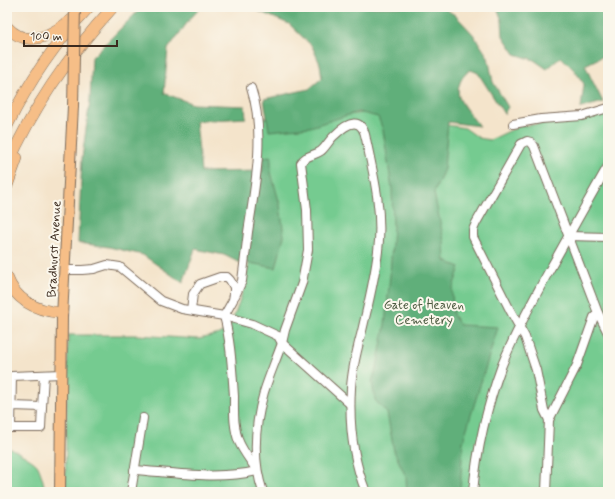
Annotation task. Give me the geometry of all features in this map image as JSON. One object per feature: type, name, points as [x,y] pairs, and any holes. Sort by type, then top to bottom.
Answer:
[{"type":"highway","points":[[7,27],[13,33],[22,37],[32,39],[41,38],[56,31],[89,7]]},
{"type":"highway","points":[[7,126],[45,62],[89,7]]},
{"type":"highway","points":[[7,166],[45,94],[86,38],[113,7]]},
{"type":"highway","points":[[7,186],[28,124]]},
{"type":"highway","points":[[7,277],[17,294],[31,305],[46,311],[62,313]]},
{"type":"main road","name":"Bradhurst Avenue","points":[[60,492],[62,313],[73,106],[75,7]]},
{"type":"street","points":[[251,88],[256,105],[258,120],[255,184],[242,281],[224,316],[228,332],[231,359],[235,428],[245,454],[257,471]]},
{"type":"street","points":[[513,124],[533,120],[582,116],[608,108]]},
{"type":"street","points":[[263,492],[257,471],[256,437],[260,407],[302,283],[308,250],[307,210],[301,163],[307,156],[323,149],[341,130],[355,123],[364,130],[379,210],[380,231],[369,301],[352,373],[350,404],[356,458],[366,492]]},
{"type":"street","points":[[549,420],[544,410],[536,370],[525,337],[473,237],[472,230],[521,144],[527,141],[531,142],[534,146],[568,236],[590,288],[598,313],[608,333]]},
{"type":"street","points":[[473,492],[478,452],[489,403],[503,364],[519,326],[608,166]]},
{"type":"street","points":[[568,236],[608,237]]},
{"type":"street","points":[[65,270],[82,270],[107,264],[120,268],[161,301],[182,309],[224,316],[252,324],[278,336],[282,343],[350,404]]},
{"type":"street","points":[[191,310],[193,294],[200,284],[220,277],[227,277],[234,287],[233,300]]},
{"type":"street","points":[[546,492],[549,420],[578,365],[594,317],[598,313]]},
{"type":"street","points":[[44,375],[41,428],[11,428],[12,376],[61,374]]},
{"type":"street","points":[[12,406],[42,407]]},
{"type":"street","points":[[131,492],[143,418]]},
{"type":"street","points":[[134,470],[172,474],[206,475],[249,473],[257,471]]},
{"type":"green space","points":[[142,7],[201,7],[190,19],[168,49],[164,93],[193,104],[245,106],[246,118],[196,121],[201,172],[263,171],[264,157],[271,156],[271,172],[280,205],[284,236],[276,268],[238,262],[224,255],[195,249],[183,283],[143,255],[109,247],[78,243],[82,158],[90,100],[92,57]]},
{"type":"green space","points":[[256,7],[442,7],[455,15],[473,34],[488,57],[493,82],[508,107],[504,114],[478,73],[471,70],[465,74],[460,81],[458,89],[459,97],[479,126],[448,122],[444,169],[434,193],[444,241],[445,261],[460,267],[452,290],[453,315],[460,325],[498,327],[463,441],[460,492],[407,492],[406,477],[394,451],[387,413],[375,400],[372,382],[377,366],[385,325],[393,227],[392,189],[383,130],[378,117],[358,112],[310,127],[269,131],[264,99],[309,89],[322,78],[320,64],[312,46],[289,24],[258,11]]},
{"type":"green space","points":[[497,7],[608,7],[608,54],[585,65],[603,102],[581,108],[584,84],[575,71],[561,57],[547,69],[534,60],[515,54],[503,36],[502,21]]},
{"type":"green space","name":"Gate of Heaven Cemetery","points":[[608,111],[608,492],[65,492],[68,335],[138,335],[199,339],[220,334],[231,325],[245,285],[252,247],[261,170],[262,118],[339,116],[371,112],[465,128],[479,138],[490,140],[520,126],[575,120]]},
{"type":"green space","points":[[7,447],[23,455],[37,465],[40,470],[45,492],[7,492]]}]
